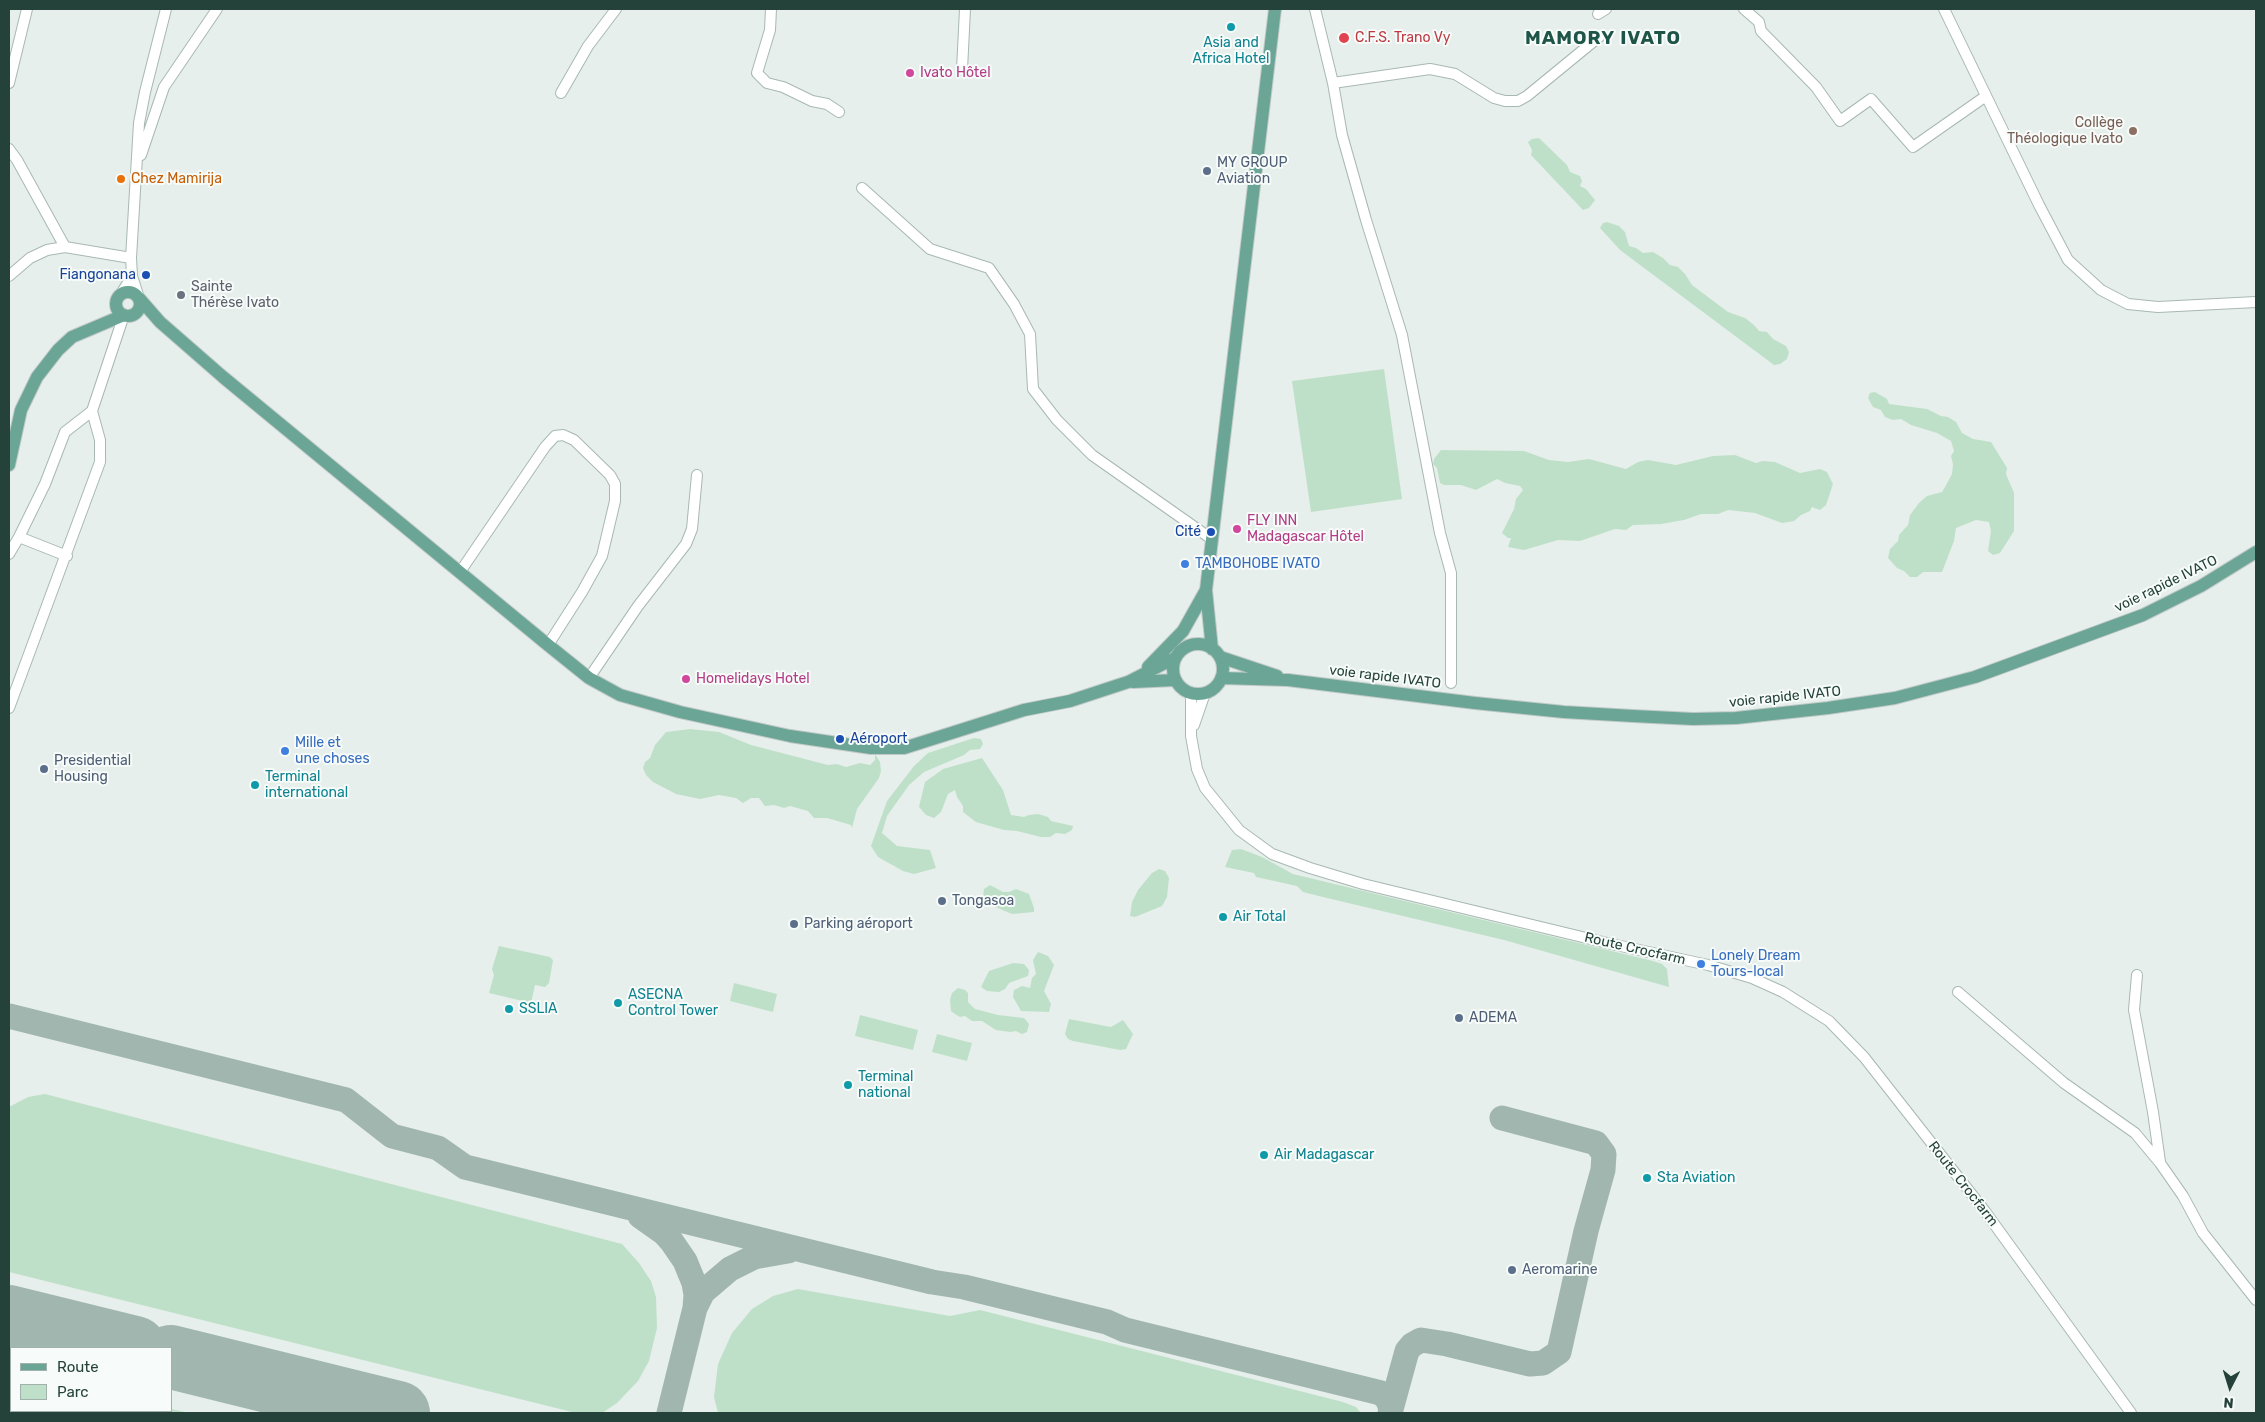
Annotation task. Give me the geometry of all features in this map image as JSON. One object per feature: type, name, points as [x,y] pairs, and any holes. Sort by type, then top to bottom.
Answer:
[{"type":"main road","points":[[1206,590],[1173,668],[1175,680],[1182,688],[1191,693],[1204,693],[1215,687],[1221,678],[1223,667],[1216,653],[1206,590],[1275,9]]},
{"type":"main road","points":[[88,329],[118,298],[131,291],[160,322],[224,377],[548,645],[589,678],[620,695],[790,736],[871,748],[904,748],[1024,710],[1070,700],[1128,682],[1191,645],[1202,644],[1216,653],[1288,680]]},
{"type":"main road","points":[[118,298],[119,312],[160,322]]},
{"type":"main road","points":[[9,465],[21,410],[37,377],[58,350],[72,337],[88,329],[129,315],[140,307],[139,298]]},
{"type":"main road","name":"voie rapide IVATO","points":[[1288,680],[1475,703],[1623,716],[1693,719],[1728,718],[1828,708],[1895,698],[1975,677],[2143,615],[2200,586],[2256,552]]},
{"type":"main road","points":[[1128,682],[1150,665],[1178,636],[1206,590]]},
{"type":"main road","points":[[1221,678],[1288,680]]},
{"type":"main road","points":[[1128,682],[1175,680]]},
{"type":"street","points":[[9,83],[27,9]]},
{"type":"street","points":[[139,298],[132,276],[131,258],[140,123],[145,92],[166,9]]},
{"type":"street","points":[[139,160],[164,87],[217,9]]},
{"type":"street","points":[[561,93],[588,46],[616,9]]},
{"type":"street","points":[[771,9],[770,30],[757,73],[767,83],[783,87],[812,101],[827,104],[839,112]]},
{"type":"street","points":[[962,70],[965,9]]},
{"type":"street","points":[[1315,9],[1334,83],[1342,134],[1366,220],[1402,335],[1440,534],[1451,573],[1451,683]]},
{"type":"street","points":[[1744,9],[1759,22],[1761,31],[1816,87],[1840,121],[1871,99],[1913,147],[1986,96]]},
{"type":"street","points":[[1944,9],[2068,260],[2101,290],[2128,304],[2158,306],[2256,302]]},
{"type":"street","points":[[1334,83],[1430,69],[1455,74],[1494,98],[1505,101],[1518,101],[1527,96],[1599,37]]},
{"type":"street","points":[[9,149],[17,160],[65,248]]},
{"type":"street","points":[[862,188],[930,249],[989,268],[1014,304],[1030,334],[1033,389],[1057,420],[1092,455],[1212,540]]},
{"type":"street","points":[[9,276],[30,258],[47,250],[65,248],[131,258]]},
{"type":"street","points":[[118,298],[132,276]]},
{"type":"street","points":[[9,554],[45,484],[65,432],[92,411],[129,315]]},
{"type":"street","points":[[9,708],[67,556],[100,462],[100,440],[92,411]]},
{"type":"street","points":[[460,572],[555,436],[563,435],[574,440],[610,475],[615,484],[615,501],[602,556],[582,592],[548,645]]},
{"type":"street","points":[[589,678],[638,606],[686,544],[692,529],[696,475]]},
{"type":"street","points":[[19,537],[67,556]]},
{"type":"street","name":"Route Crocfarm","points":[[1191,693],[1191,736],[1197,770],[1205,788],[1239,830],[1272,854],[1363,884],[1636,950],[1708,965],[1752,978],[1814,1009],[1829,1021],[1870,1065],[1984,1210],[2131,1413]]},
{"type":"street","name":"Route Crocfarm","points":[[1191,736],[1204,693]]},
{"type":"street","points":[[2137,975],[2134,1010],[2153,1112],[2160,1163]]},
{"type":"street","points":[[1958,992],[2064,1082],[2136,1133],[2183,1196],[2203,1233],[2256,1300]]},
{"type":"green space","points":[[1539,138],[1567,165],[1570,172],[1580,176],[1582,181],[1580,186],[1586,189],[1595,200],[1589,208],[1583,210],[1531,155],[1532,150],[1528,142]]},
{"type":"green space","points":[[1607,222],[1619,226],[1625,232],[1629,246],[1643,253],[1653,252],[1670,265],[1678,267],[1692,285],[1728,312],[1745,318],[1759,331],[1767,332],[1773,339],[1786,346],[1789,352],[1787,359],[1780,364],[1774,365],[1620,250],[1600,228],[1603,223]]},
{"type":"green space","points":[[1384,369],[1402,499],[1311,512],[1292,381]]},
{"type":"green space","points":[[1875,392],[1887,399],[1889,404],[1927,409],[1941,416],[1948,417],[1956,422],[1962,433],[1973,439],[1991,442],[2007,468],[2006,474],[2014,493],[2014,531],[2000,553],[1993,555],[1988,551],[1991,531],[1989,522],[1976,520],[1956,528],[1954,541],[1942,572],[1923,572],[1917,577],[1910,577],[1904,571],[1897,568],[1888,558],[1890,549],[1898,541],[1899,535],[1908,525],[1910,515],[1919,503],[1927,496],[1942,492],[1952,474],[1953,464],[1951,456],[1954,451],[1951,441],[1937,433],[1911,425],[1901,419],[1893,420],[1885,417],[1881,410],[1873,407],[1868,398],[1870,393]]},
{"type":"green space","points":[[1441,450],[1524,451],[1549,460],[1568,462],[1589,459],[1626,469],[1638,462],[1648,460],[1676,465],[1713,456],[1735,455],[1756,463],[1763,461],[1775,462],[1800,473],[1820,469],[1827,472],[1833,484],[1826,505],[1820,510],[1812,507],[1810,511],[1794,521],[1782,523],[1755,513],[1728,510],[1718,514],[1701,514],[1684,520],[1661,524],[1633,525],[1626,530],[1615,529],[1580,541],[1558,540],[1524,550],[1508,547],[1511,538],[1502,533],[1514,509],[1516,499],[1523,490],[1520,486],[1497,479],[1476,490],[1461,485],[1444,485],[1440,483],[1437,468],[1433,464],[1434,459]]},
{"type":"green space","points":[[690,729],[719,732],[751,745],[828,765],[837,764],[846,767],[860,763],[870,765],[875,760],[875,754],[880,762],[881,771],[879,778],[857,809],[852,828],[851,825],[827,818],[814,818],[808,811],[790,806],[784,808],[774,805],[765,806],[759,798],[751,798],[743,803],[736,798],[719,795],[700,799],[676,794],[653,782],[646,775],[643,768],[645,762],[650,758],[655,745],[666,732]]},
{"type":"green space","points":[[974,738],[981,739],[983,744],[980,749],[970,750],[964,755],[924,772],[909,785],[887,816],[882,833],[897,846],[930,850],[936,868],[914,874],[903,871],[878,857],[871,846],[887,801],[914,766],[928,753]]},
{"type":"green space","points":[[982,758],[1003,790],[1011,815],[1024,817],[1038,814],[1048,817],[1051,821],[1073,826],[1072,830],[1065,834],[1056,833],[1050,837],[1041,837],[976,822],[963,812],[963,806],[955,790],[948,794],[941,812],[934,818],[926,815],[919,807],[925,782],[943,769]]},
{"type":"green space","points":[[1241,849],[1262,857],[1293,874],[1653,961],[1662,964],[1667,969],[1669,987],[1504,940],[1303,892],[1297,886],[1256,877],[1254,873],[1225,867],[1232,850]]},
{"type":"green space","points":[[1159,869],[1165,871],[1169,878],[1167,897],[1162,906],[1135,917],[1130,916],[1132,902],[1138,890],[1152,873]]},
{"type":"green space","points":[[990,885],[1003,892],[1016,889],[1029,894],[1034,912],[1012,914],[991,905],[983,897],[984,889]]},
{"type":"green space","points":[[499,946],[550,957],[553,960],[549,983],[545,987],[535,985],[531,1003],[489,993],[494,975],[492,969]]},
{"type":"green space","points":[[1038,952],[1048,956],[1054,965],[1044,991],[1051,1004],[1049,1012],[1021,1011],[1013,997],[1014,990],[1022,986],[1030,988],[1032,978],[1036,974],[1033,960]]},
{"type":"green space","points":[[1013,963],[1024,964],[1029,970],[1028,976],[1009,983],[1005,989],[999,992],[987,991],[981,987],[989,971]]},
{"type":"green space","points":[[734,983],[777,994],[773,1012],[730,1001]]},
{"type":"green space","points":[[958,988],[968,993],[968,1002],[975,1009],[998,1015],[1024,1018],[1029,1024],[1027,1032],[1022,1034],[1016,1031],[996,1030],[982,1021],[972,1021],[965,1016],[960,1017],[955,1014],[951,1011],[950,1000],[952,993]]},
{"type":"green space","points":[[860,1015],[918,1030],[913,1050],[855,1036]]},
{"type":"green space","points":[[1069,1019],[1111,1027],[1123,1020],[1133,1034],[1126,1049],[1120,1050],[1073,1041],[1068,1039],[1065,1034]]},
{"type":"green space","points":[[937,1034],[972,1043],[967,1061],[932,1052]]},
{"type":"green space","points":[[45,1094],[622,1244],[639,1263],[651,1281],[656,1297],[657,1328],[649,1361],[638,1381],[617,1403],[602,1413],[576,1413],[9,1272],[9,1107],[28,1097]]},
{"type":"green space","points":[[798,1289],[950,1316],[980,1310],[1343,1402],[1356,1407],[1361,1413],[718,1413],[714,1397],[718,1364],[732,1333],[752,1309],[773,1296]]},
{"type":"green space","points":[[9,1368],[10,1412],[172,1412],[172,1409],[190,1413],[9,1413]]},
{"type":"taxiway","points":[[9,1016],[346,1100],[392,1136],[438,1148],[465,1167],[932,1282],[964,1287],[1107,1322],[1125,1330],[1381,1393],[1388,1400],[1391,1409]]},
{"type":"taxiway","points":[[1390,1413],[1407,1351],[1412,1345],[1421,1340],[1447,1344],[1530,1364],[1543,1363],[1559,1352],[1586,1231],[1603,1170],[1604,1154],[1596,1143],[1502,1118]]},
{"type":"taxiway","points":[[640,1216],[664,1233],[672,1242],[685,1261],[694,1283],[696,1295],[695,1308],[669,1413]]},
{"type":"taxiway","points":[[695,1308],[703,1292],[730,1269],[754,1257],[788,1251]]},
{"type":"runway","points":[[9,1317],[131,1347]]},
{"type":"runway","points":[[172,1357],[398,1413]]},
{"type":"place","name":"Asia and Africa Hotel","points":[[1231,27]]},
{"type":"place","name":"C.F.S. Trano Vy","points":[[1344,38]]},
{"type":"place","name":"Ivato Hôtel","points":[[910,73]]},
{"type":"place","name":"Collège Théologique Ivato","points":[[2133,131]]},
{"type":"place","name":"MY GROUP Aviation","points":[[1207,171]]},
{"type":"place","name":"Chez Mamirija","points":[[121,179]]},
{"type":"place","name":"Fiangonana","points":[[146,275]]},
{"type":"place","name":"Sainte Thérèse Ivato","points":[[181,295]]},
{"type":"place","name":"FLY INN Madagascar Hôtel","points":[[1237,529]]},
{"type":"place","name":"Cité","points":[[1211,532]]},
{"type":"place","name":"TAMBOHOBE IVATO","points":[[1185,564]]},
{"type":"place","name":"Homelidays Hotel","points":[[686,679]]},
{"type":"place","name":"Aéroport","points":[[840,739]]},
{"type":"place","name":"Mille et une choses","points":[[285,751]]},
{"type":"place","name":"Presidential Housing","points":[[44,769]]},
{"type":"place","name":"Terminal international","points":[[255,785]]},
{"type":"place","name":"Tongasoa","points":[[942,901]]},
{"type":"place","name":"Air Total","points":[[1223,917]]},
{"type":"place","name":"Parking aéroport","points":[[794,924]]},
{"type":"place","name":"Lonely Dream Tours-local","points":[[1701,964]]},
{"type":"place","name":"ASECNA Control Tower","points":[[618,1003]]},
{"type":"place","name":"SSLIA","points":[[509,1009]]},
{"type":"place","name":"ADEMA","points":[[1459,1018]]},
{"type":"place","name":"Terminal national","points":[[848,1085]]},
{"type":"place","name":"Air Madagascar","points":[[1264,1155]]},
{"type":"place","name":"Sta Aviation","points":[[1647,1178]]},
{"type":"place","name":"Aeromarine","points":[[1512,1270]]},
{"type":"district","name":"MAMORY IVATO","points":[[1603,39]]}]
